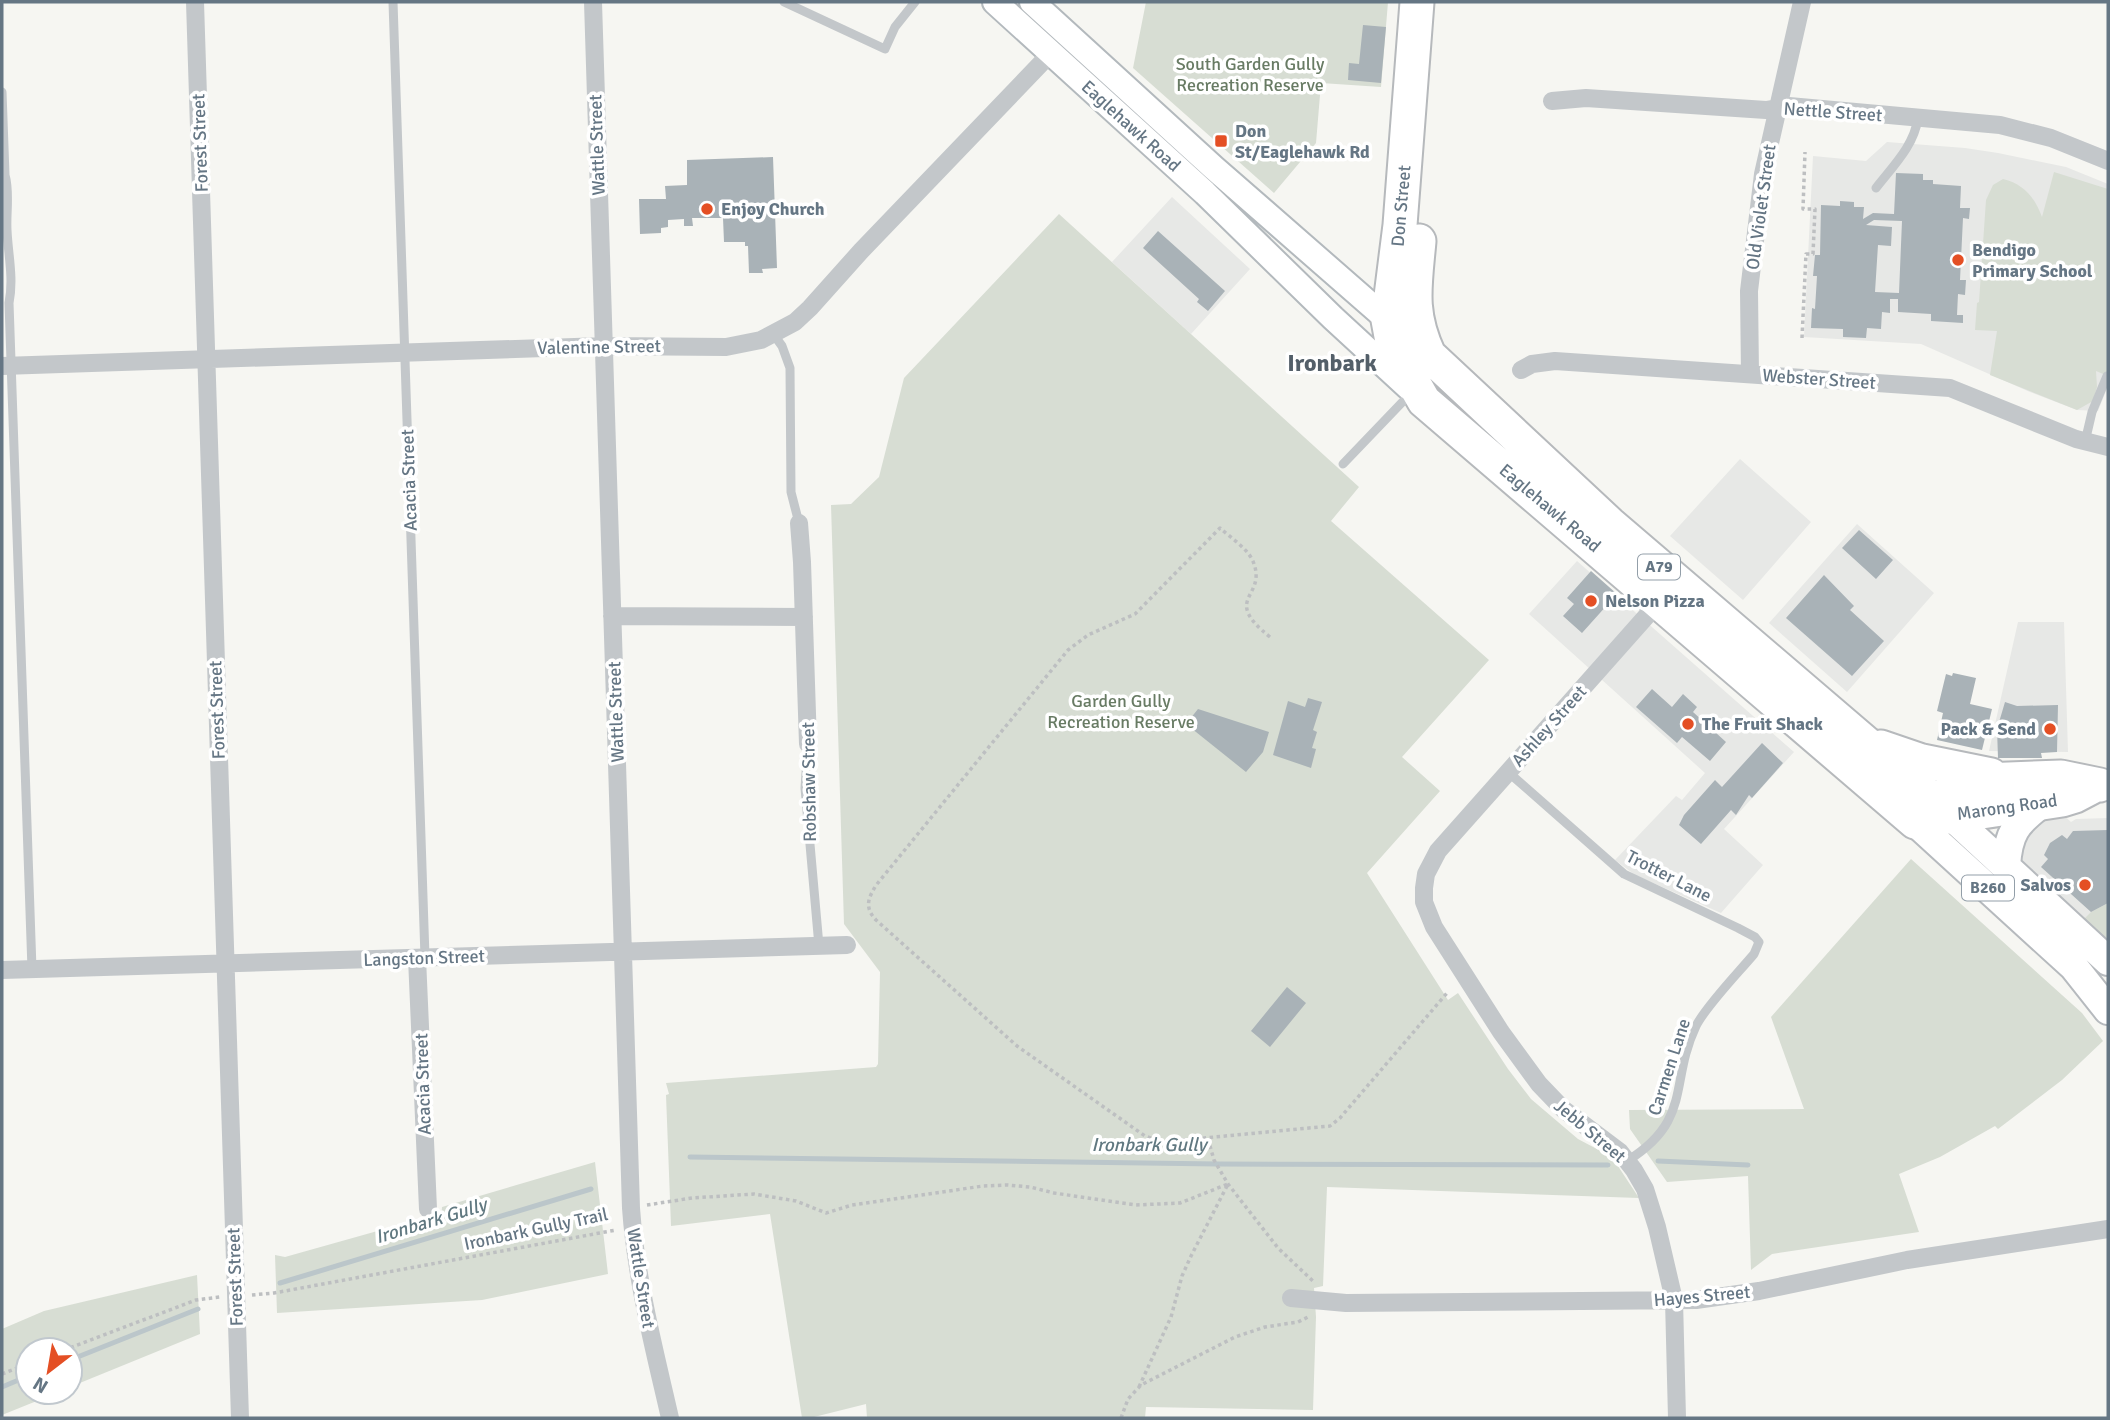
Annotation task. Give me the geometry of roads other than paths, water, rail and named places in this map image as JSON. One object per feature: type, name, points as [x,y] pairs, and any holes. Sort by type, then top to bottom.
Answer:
[{"type":"highway","name":"Don Street","points":[[1417,2],[1400,225],[1388,320],[1393,347],[1419,396]]},
{"type":"highway","name":"Don Street","points":[[1429,355],[1416,322],[1414,297],[1439,2]]},
{"type":"highway","name":"Eaglehawk Road","points":[[1388,320],[1610,524],[1668,592],[1928,814]]},
{"type":"highway","name":"Eaglehawk Road","points":[[1419,396],[1668,592],[1851,731],[1928,814]]},
{"type":"highway","points":[[1851,731],[1907,757],[2006,778]]},
{"type":"highway","name":"Marong Road","points":[[1928,814],[1953,789],[1971,783],[2006,778],[2060,777],[2102,785]]},
{"type":"highway","name":"Marong Road","points":[[1928,814],[2041,804],[2075,796],[2102,785]]},
{"type":"main road","name":"Eaglehawk Road","points":[[995,2],[1205,192],[1319,304],[1419,396]]},
{"type":"main road","name":"Eaglehawk Road","points":[[1032,2],[1388,320]]},
{"type":"main road","name":"Valentine Street","points":[[1051,53],[1068,35]]},
{"type":"main road","points":[[1319,304],[1327,292],[1328,268]]},
{"type":"main road","points":[[2006,866],[2012,832],[2022,819],[2041,804]]},
{"type":"main road","name":"Eaglehawk Road","points":[[1928,814],[2006,866],[2108,961]]},
{"type":"main road","name":"Eaglehawk Road","points":[[1928,814],[2074,967],[2108,1010]]},
{"type":"street","name":"Forest Street","points":[[195,2],[240,1418]]},
{"type":"street","name":"Wattle Street","points":[[593,2],[631,1208],[641,1293],[670,1418]]},
{"type":"street","name":"Old Violet Street","points":[[1750,374],[1749,304],[1765,162],[1802,2]]},
{"type":"street","name":"Valentine Street","points":[[7,366],[604,346],[726,347],[753,343],[774,335],[810,309],[878,233],[1051,53]]},
{"type":"street","name":"Nettle Street","points":[[1552,101],[1586,98],[1766,110],[1777,107],[2000,125],[2026,131],[2108,161]]},
{"type":"street","name":"Webster Street","points":[[1521,370],[1532,364],[1555,361],[1950,388],[2085,442],[2108,447]]},
{"type":"street","name":"Robshaw Street","points":[[799,523],[808,744]]},
{"type":"street","name":"Ashley Street","points":[[1426,874],[1438,851],[1668,592]]},
{"type":"street","points":[[612,616],[804,617]]},
{"type":"street","name":"Jebb Street","points":[[1426,874],[1424,895],[1427,915],[1513,1050],[1551,1097],[1608,1142],[1640,1178],[1651,1205],[1674,1300],[1677,1418]]},
{"type":"street","name":"Langston Street","points":[[2,970],[847,945]]},
{"type":"street","name":"Acacia Street","points":[[421,958],[428,1209]]},
{"type":"street","name":"Hayes Street","points":[[1291,1298],[1326,1303],[1674,1300],[1739,1295],[1881,1265],[2108,1229]]},
{"type":"lane","name":"Acacia Street","points":[[393,2],[421,958]]},
{"type":"lane","points":[[784,2],[885,49],[895,27],[915,2]]},
{"type":"lane","points":[[2,92],[9,246],[7,366],[32,969]]},
{"type":"lane","points":[[1876,188],[1910,144],[1916,134],[1918,118]]},
{"type":"lane","name":"Robshaw Street","points":[[774,335],[788,358],[790,368],[791,492],[799,523]]},
{"type":"lane","points":[[2085,442],[2092,412],[2107,376]]},
{"type":"lane","points":[[1343,464],[1419,396]]},
{"type":"lane","name":"Robshaw Street","points":[[808,744],[805,788],[819,946]]},
{"type":"lane","name":"Trotter Lane","points":[[1508,772],[1624,874],[1738,928],[1759,942]]},
{"type":"lane","name":"Carmen Lane","points":[[1627,1161],[1643,1151],[1664,1130],[1673,1110],[1695,1028],[1754,954],[1759,942]]},
{"type":"waterway","name":"Ironbark Gully","points":[[690,1157],[1218,1164],[1608,1165]]},
{"type":"waterway","name":"Ironbark Gully","points":[[1658,1161],[1748,1165]]},
{"type":"waterway","name":"Ironbark Gully","points":[[280,1283],[591,1189]]},
{"type":"waterway","name":"Ironbark Gully","points":[[84,1354],[198,1309]]},
{"type":"waterway","name":"Ironbark Gully","points":[[2,1387],[14,1382]]},
{"type":"place","name":"Don St/Eaglehawk Rd","points":[[1221,141]]},
{"type":"place","name":"Enjoy Church","points":[[707,209]]},
{"type":"place","name":"Bendigo Primary School","points":[[1958,260]]},
{"type":"place","name":"Nelson Pizza","points":[[1591,601]]},
{"type":"place","name":"The Fruit Shack","points":[[1688,724]]},
{"type":"place","name":"Pack & Send","points":[[2050,729]]},
{"type":"place","name":"Salvos","points":[[2085,885]]},
{"type":"district","name":"Ironbark","points":[[1332,363]]},
{"type":"park label","name":"South Garden Gully Recreation Reserve","points":[[1250,74]]},
{"type":"park label","name":"Garden Gully Recreation Reserve","points":[[1121,711]]}]
